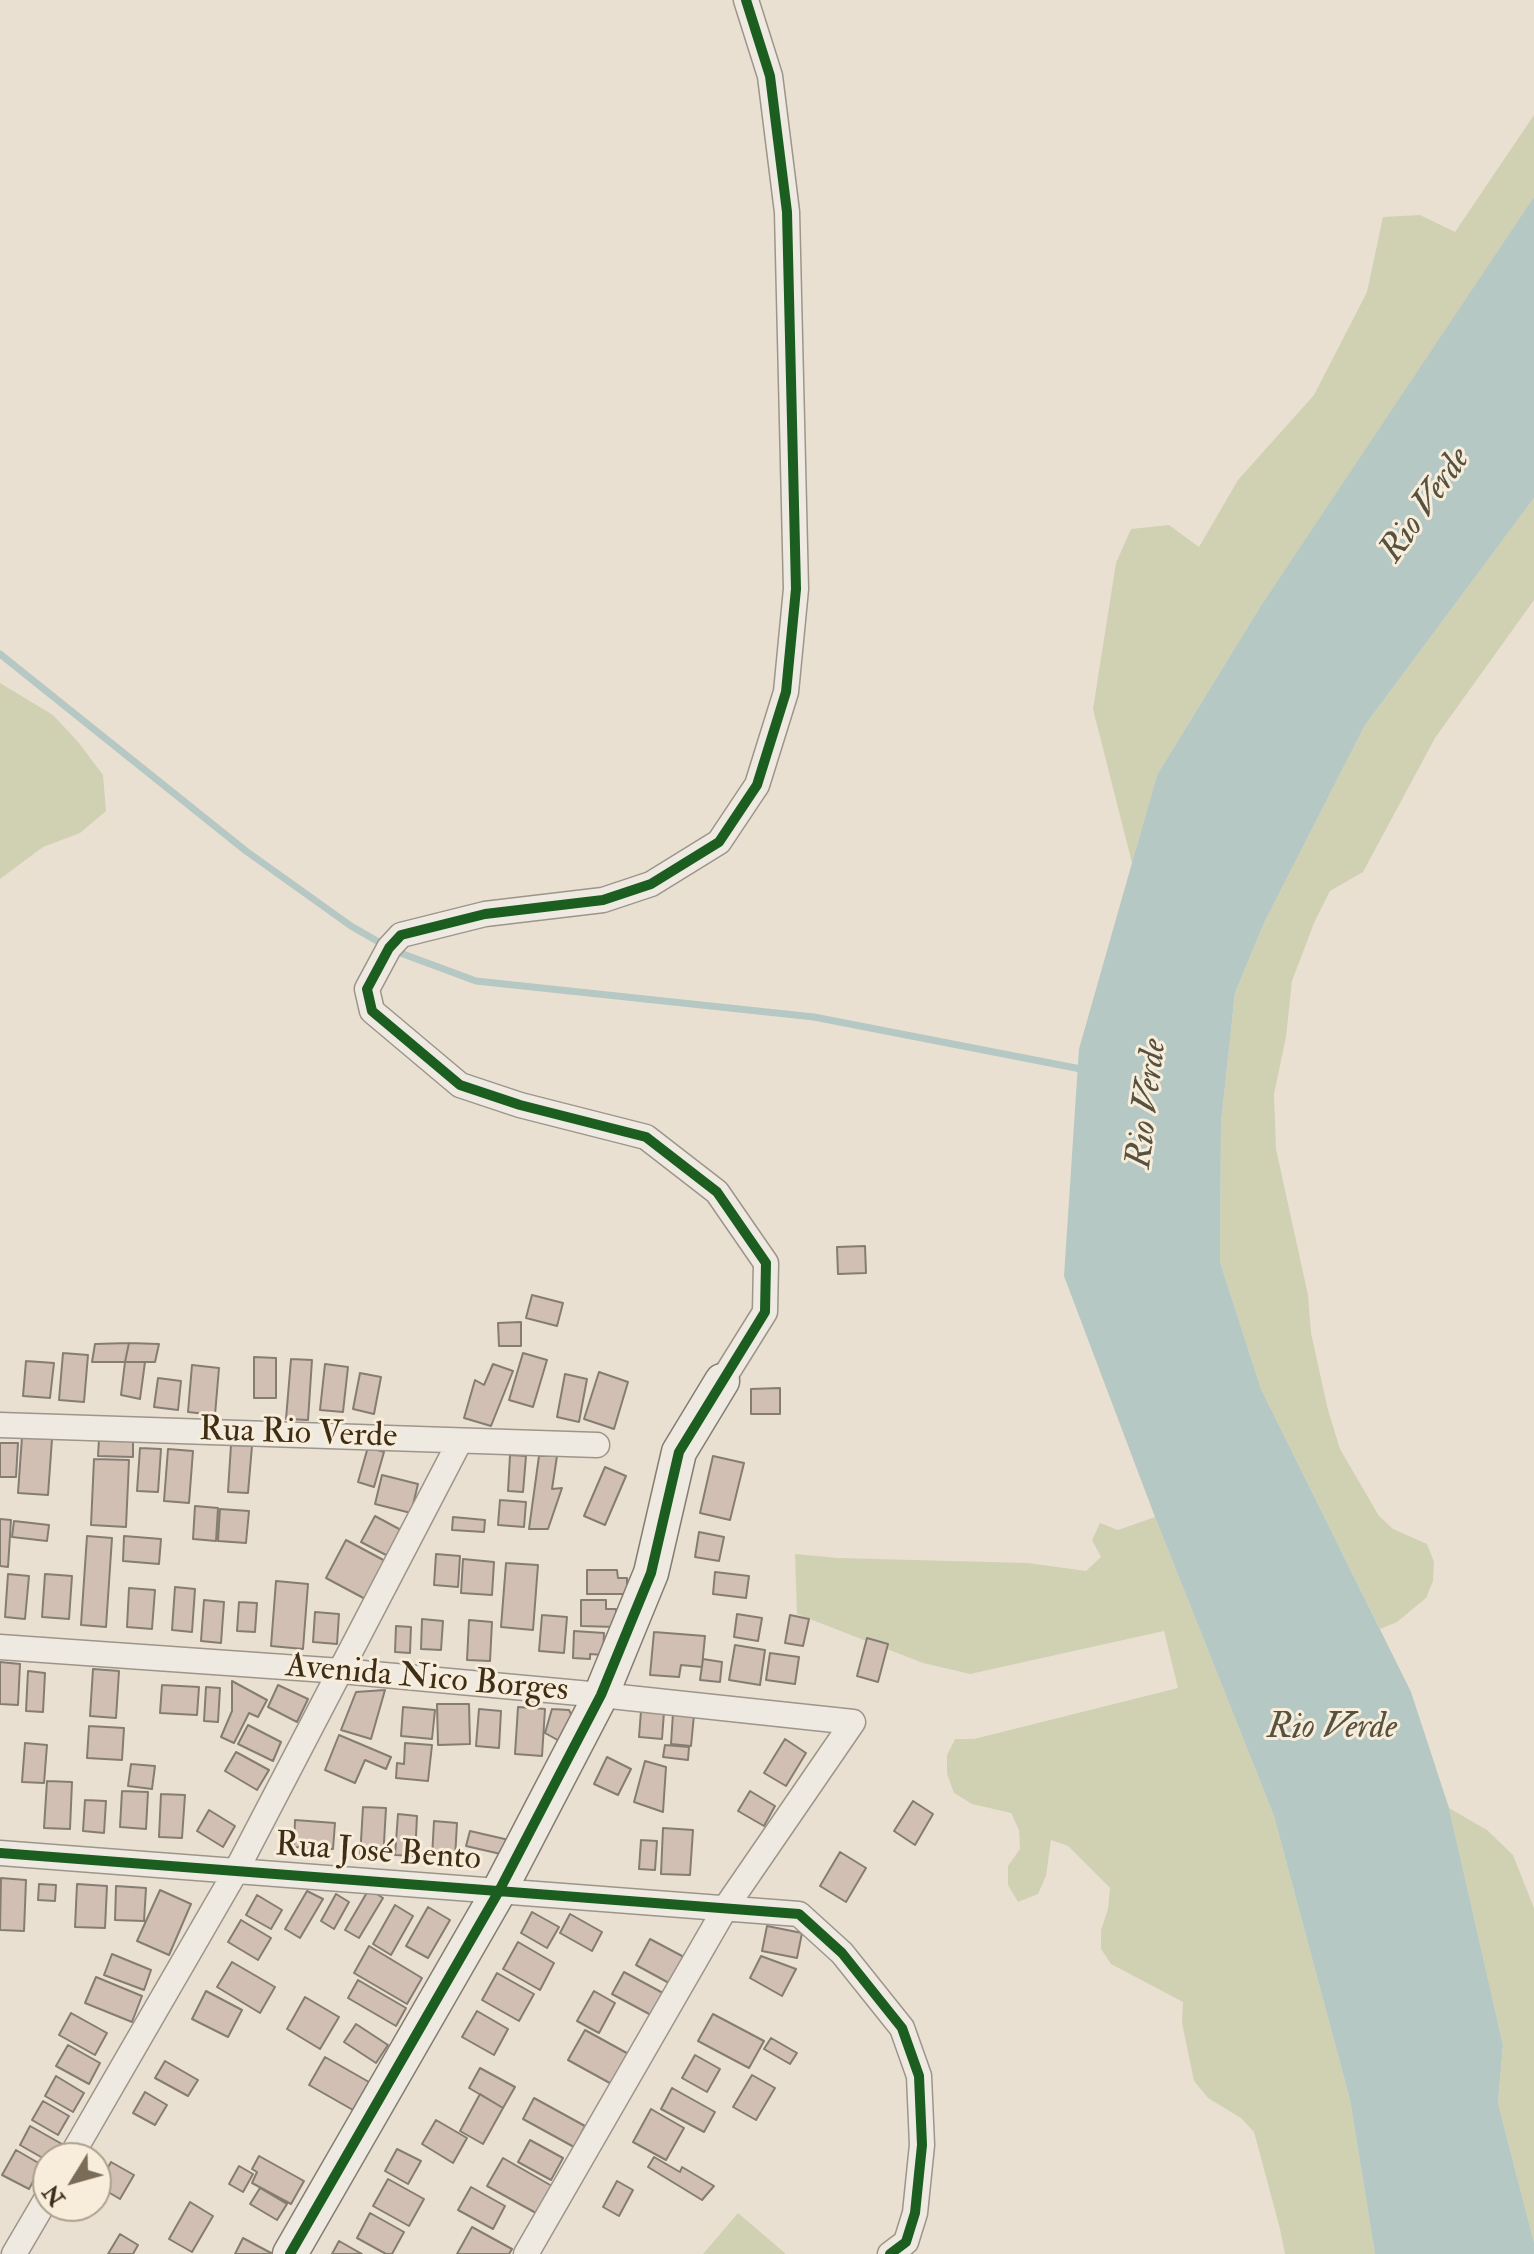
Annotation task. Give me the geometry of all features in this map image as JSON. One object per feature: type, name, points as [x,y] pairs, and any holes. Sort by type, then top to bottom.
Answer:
[{"type":"street","points":[[290,2254],[499,1891],[601,1695],[651,1573],[679,1452],[765,1312],[766,1263],[717,1192],[646,1137],[520,1105],[460,1085],[372,1011],[367,989],[389,948],[401,935],[485,914],[603,900],[651,884],[719,842],[757,785],[786,692],[796,589],[787,212],[770,76],[746,0]]},
{"type":"street","name":"Rua Rio Verde","points":[[0,1425],[597,1445]]},
{"type":"street","points":[[79,2142],[236,1871],[460,1441]]},
{"type":"street","name":"Avenida Nico Borges","points":[[0,1647],[341,1671],[853,1722],[726,1907]]},
{"type":"street","name":"Rua José Bento","points":[[0,1853],[799,1914],[842,1953],[902,2028],[919,2076],[922,2145],[915,2213],[906,2242],[890,2254]]},
{"type":"street","points":[[526,2254],[726,1907]]},
{"type":"street","points":[[14,2254],[33,2222]]},
{"type":"green space","points":[[1534,115],[1534,197],[1531,203],[1260,607],[1157,775],[1132,863],[1093,709],[1116,563],[1131,529],[1169,525],[1199,547],[1238,480],[1314,395],[1367,292],[1383,217],[1420,215],[1455,232]]},
{"type":"green space","points":[[1534,498],[1534,600],[1435,738],[1363,872],[1330,891],[1292,981],[1286,1037],[1274,1094],[1276,1149],[1308,1295],[1311,1333],[1340,1449],[1379,1516],[1393,1529],[1427,1544],[1434,1562],[1433,1581],[1426,1598],[1397,1622],[1380,1629],[1261,1389],[1220,1262],[1221,1123],[1235,993],[1264,923],[1365,725]]},
{"type":"green space","points":[[0,683],[53,715],[79,743],[103,775],[106,811],[80,833],[43,847],[0,879]]},
{"type":"green space","points":[[1155,1517],[1274,1816],[1350,2100],[1375,2254],[1285,2254],[1254,2132],[1241,2118],[1208,2098],[1194,2081],[1182,2023],[1183,2002],[1111,1964],[1101,1949],[1101,1930],[1108,1909],[1110,1888],[1068,1846],[1051,1840],[1046,1876],[1038,1894],[1018,1902],[1008,1885],[1008,1866],[1020,1849],[1019,1830],[1011,1813],[972,1804],[954,1793],[947,1774],[947,1755],[955,1739],[974,1739],[1178,1688],[1164,1631],[970,1674],[923,1663],[797,1614],[795,1554],[1028,1563],[1086,1571],[1101,1557],[1092,1540],[1100,1523],[1118,1530]]},
{"type":"green space","points":[[1449,1808],[1487,1830],[1513,1855],[1534,1908],[1534,2243],[1498,2103],[1503,2045]]},
{"type":"green space","points":[[738,2213],[786,2254],[703,2254]]},
{"type":"water","name":"Rio Verde","points":[[1534,197],[1534,498],[1365,725],[1264,923],[1235,993],[1221,1123],[1220,1262],[1261,1389],[1411,1692],[1449,1808],[1503,2045],[1498,2103],[1534,2243],[1534,2254],[1375,2254],[1350,2100],[1274,1816],[1155,1517],[1064,1276],[1079,1049],[1157,775],[1260,607]]},
{"type":"building","points":[[865,1246],[866,1273],[838,1274],[837,1247]]},
{"type":"building","points":[[532,1295],[563,1303],[557,1326],[526,1318]]},
{"type":"building","points":[[521,1322],[521,1346],[499,1346],[498,1323]]},
{"type":"building","points":[[129,1343],[159,1344],[155,1362],[125,1362]]},
{"type":"building","points":[[129,1343],[125,1362],[92,1362],[95,1344]]},
{"type":"building","points":[[63,1353],[88,1355],[84,1402],[59,1400]]},
{"type":"building","points":[[523,1353],[547,1360],[533,1407],[509,1400]]},
{"type":"building","points":[[254,1357],[276,1358],[276,1398],[254,1398]]},
{"type":"building","points":[[291,1359],[312,1360],[308,1420],[286,1419]]},
{"type":"building","points":[[26,1361],[54,1363],[50,1398],[23,1396]]},
{"type":"building","points":[[125,1362],[145,1362],[140,1399],[121,1395]]},
{"type":"building","points":[[325,1364],[348,1367],[343,1412],[320,1410]]},
{"type":"building","points":[[493,1364],[513,1371],[491,1426],[464,1418],[475,1380],[484,1385]]},
{"type":"building","points":[[192,1365],[219,1368],[215,1415],[188,1412]]},
{"type":"building","points":[[599,1372],[628,1382],[614,1429],[584,1419]]},
{"type":"building","points":[[360,1373],[381,1377],[374,1414],[353,1409]]},
{"type":"building","points":[[565,1374],[587,1379],[579,1422],[557,1417]]},
{"type":"building","points":[[158,1378],[181,1381],[178,1410],[154,1407]]},
{"type":"building","points":[[780,1388],[780,1414],[751,1414],[751,1389]]},
{"type":"building","points":[[22,1437],[52,1439],[48,1495],[18,1493]]},
{"type":"building","points":[[99,1439],[133,1440],[133,1457],[98,1456]]},
{"type":"building","points":[[0,1443],[18,1443],[16,1477],[0,1477]]},
{"type":"building","points":[[231,1445],[252,1446],[248,1493],[228,1492]]},
{"type":"building","points":[[368,1447],[384,1452],[374,1487],[358,1482]]},
{"type":"building","points":[[140,1448],[161,1449],[158,1492],[137,1491]]},
{"type":"building","points":[[168,1449],[193,1451],[189,1503],[164,1501]]},
{"type":"building","points":[[510,1455],[526,1456],[523,1492],[508,1491]]},
{"type":"building","points":[[539,1456],[557,1456],[552,1489],[562,1488],[548,1529],[529,1529]]},
{"type":"building","points":[[713,1456],[744,1463],[730,1520],[700,1513]]},
{"type":"building","points":[[94,1459],[129,1460],[126,1527],[91,1525]]},
{"type":"building","points":[[605,1467],[626,1476],[605,1525],[584,1516]]},
{"type":"building","points":[[382,1475],[418,1484],[411,1513],[375,1504]]},
{"type":"building","points":[[500,1500],[526,1502],[524,1527],[498,1525]]},
{"type":"building","points":[[195,1506],[218,1508],[216,1541],[193,1539]]},
{"type":"building","points":[[220,1509],[249,1511],[246,1543],[218,1541]]},
{"type":"building","points":[[375,1516],[401,1530],[388,1556],[361,1542]]},
{"type":"building","points":[[453,1517],[485,1520],[484,1532],[452,1530]]},
{"type":"building","points":[[0,1519],[11,1520],[8,1567],[0,1566]]},
{"type":"building","points":[[14,1521],[49,1525],[47,1541],[12,1537]]},
{"type":"building","points":[[699,1532],[724,1537],[719,1561],[695,1557]]},
{"type":"building","points":[[87,1536],[112,1538],[106,1627],[81,1625]]},
{"type":"building","points":[[124,1536],[161,1539],[159,1564],[123,1561]]},
{"type":"building","points":[[346,1540],[389,1563],[369,1601],[326,1578]]},
{"type":"building","points":[[436,1554],[460,1556],[458,1587],[434,1585]]},
{"type":"building","points":[[463,1559],[494,1562],[492,1595],[461,1593]]},
{"type":"building","points":[[506,1563],[538,1565],[533,1630],[501,1627]]},
{"type":"building","points":[[587,1570],[617,1570],[618,1578],[627,1578],[627,1594],[587,1594]]},
{"type":"building","points":[[715,1572],[749,1576],[746,1598],[713,1594]]},
{"type":"building","points":[[8,1574],[29,1576],[25,1619],[5,1617]]},
{"type":"building","points":[[45,1574],[72,1576],[69,1619],[42,1617]]},
{"type":"building","points":[[276,1581],[308,1584],[303,1649],[271,1646]]},
{"type":"building","points":[[175,1587],[195,1589],[192,1632],[172,1630]]},
{"type":"building","points":[[129,1588],[155,1590],[152,1629],[127,1627]]},
{"type":"building","points":[[204,1600],[224,1602],[221,1643],[201,1641]]},
{"type":"building","points":[[581,1600],[606,1600],[606,1609],[616,1609],[616,1627],[581,1626]]},
{"type":"building","points":[[239,1602],[257,1603],[255,1632],[237,1631]]},
{"type":"building","points":[[315,1612],[339,1614],[337,1644],[313,1642]]},
{"type":"building","points":[[737,1614],[762,1618],[758,1641],[734,1637]]},
{"type":"building","points":[[542,1615],[567,1617],[564,1653],[539,1651]]},
{"type":"building","points":[[790,1615],[809,1619],[803,1646],[785,1643]]},
{"type":"building","points":[[422,1619],[443,1621],[441,1650],[421,1649]]},
{"type":"building","points":[[469,1620],[492,1622],[490,1661],[467,1660]]},
{"type":"building","points":[[396,1626],[411,1627],[410,1653],[395,1652]]},
{"type":"building","points":[[574,1631],[604,1633],[603,1655],[590,1654],[590,1659],[573,1658]]},
{"type":"building","points":[[654,1632],[705,1636],[702,1667],[681,1665],[679,1677],[650,1675]]},
{"type":"building","points":[[867,1638],[888,1644],[878,1682],[857,1676]]},
{"type":"building","points":[[735,1645],[765,1650],[760,1685],[729,1680]]},
{"type":"building","points":[[770,1653],[799,1657],[795,1684],[766,1680]]},
{"type":"building","points":[[703,1659],[722,1662],[720,1682],[700,1680]]},
{"type":"building","points":[[0,1662],[20,1664],[18,1705],[0,1704]]},
{"type":"building","points":[[93,1669],[119,1671],[116,1718],[90,1716]]},
{"type":"building","points":[[28,1671],[45,1673],[43,1712],[26,1711]]},
{"type":"building","points":[[232,1681],[267,1700],[258,1717],[249,1713],[234,1743],[221,1737],[232,1711]]},
{"type":"building","points":[[162,1685],[199,1687],[197,1715],[160,1713]]},
{"type":"building","points":[[278,1685],[308,1699],[297,1722],[268,1707]]},
{"type":"building","points":[[206,1687],[220,1688],[218,1722],[204,1721]]},
{"type":"building","points":[[385,1690],[371,1739],[341,1730],[356,1692]]},
{"type":"building","points":[[437,1704],[469,1704],[470,1744],[438,1745]]},
{"type":"building","points":[[403,1707],[435,1710],[432,1739],[401,1736]]},
{"type":"building","points":[[518,1707],[545,1709],[542,1756],[515,1754]]},
{"type":"building","points":[[479,1709],[501,1711],[499,1748],[476,1746]]},
{"type":"building","points":[[552,1709],[569,1710],[575,1722],[563,1743],[545,1733]]},
{"type":"building","points":[[641,1711],[664,1712],[662,1739],[639,1737]]},
{"type":"building","points":[[673,1713],[694,1715],[691,1746],[671,1744]]},
{"type":"building","points":[[248,1725],[281,1742],[273,1761],[238,1744]]},
{"type":"building","points":[[89,1726],[124,1728],[122,1760],[87,1758]]},
{"type":"building","points":[[339,1735],[391,1757],[386,1769],[365,1760],[355,1783],[325,1770]]},
{"type":"building","points":[[785,1739],[806,1753],[786,1786],[764,1773]]},
{"type":"building","points":[[25,1743],[47,1745],[44,1783],[22,1782]]},
{"type":"building","points":[[405,1743],[432,1745],[428,1781],[396,1778],[397,1763],[404,1764]]},
{"type":"building","points":[[665,1745],[689,1747],[688,1760],[663,1757]]},
{"type":"building","points":[[236,1752],[269,1770],[257,1790],[225,1771]]},
{"type":"building","points":[[607,1757],[631,1769],[618,1795],[594,1784]]},
{"type":"building","points":[[645,1761],[666,1767],[663,1812],[634,1802]]},
{"type":"building","points":[[131,1764],[155,1766],[152,1789],[128,1786]]},
{"type":"building","points":[[47,1781],[72,1782],[70,1829],[44,1828]]},
{"type":"building","points":[[122,1791],[148,1792],[146,1829],[120,1827]]},
{"type":"building","points":[[750,1791],[775,1806],[764,1826],[738,1811]]},
{"type":"building","points":[[161,1794],[185,1795],[182,1838],[159,1837]]},
{"type":"building","points":[[85,1800],[106,1801],[104,1833],[83,1831]]},
{"type":"building","points":[[913,1801],[933,1814],[915,1845],[894,1831]]},
{"type":"building","points":[[363,1807],[386,1808],[383,1860],[360,1858]]},
{"type":"building","points":[[209,1810],[235,1826],[223,1847],[197,1831]]},
{"type":"building","points":[[398,1814],[417,1816],[415,1856],[395,1855]]},
{"type":"building","points":[[295,1820],[335,1823],[333,1849],[294,1847]]},
{"type":"building","points":[[434,1821],[457,1823],[455,1858],[432,1857]]},
{"type":"building","points":[[663,1828],[693,1830],[690,1875],[661,1874]]},
{"type":"building","points":[[470,1831],[509,1840],[505,1855],[466,1846]]},
{"type":"building","points":[[641,1840],[657,1841],[655,1870],[639,1869]]},
{"type":"building","points":[[840,1852],[866,1868],[846,1902],[820,1886]]},
{"type":"building","points":[[1,1878],[26,1880],[24,1931],[0,1930]]},
{"type":"building","points":[[39,1884],[56,1885],[55,1901],[38,1900]]},
{"type":"building","points":[[77,1884],[107,1886],[105,1928],[75,1927]]},
{"type":"building","points":[[116,1886],[146,1888],[144,1921],[115,1920]]},
{"type":"building","points":[[369,1889],[383,1898],[359,1938],[345,1930]]},
{"type":"building","points":[[160,1890],[191,1904],[169,1955],[137,1941]]},
{"type":"building","points":[[307,1891],[323,1899],[300,1938],[285,1929]]},
{"type":"building","points":[[336,1894],[349,1902],[334,1929],[321,1921]]},
{"type":"building","points":[[257,1895],[282,1910],[271,1929],[246,1915]]},
{"type":"building","points":[[395,1905],[413,1916],[391,1955],[373,1944]]},
{"type":"building","points":[[428,1907],[450,1920],[428,1958],[406,1946]]},
{"type":"building","points":[[532,1912],[559,1927],[547,1948],[521,1933]]},
{"type":"building","points":[[570,1914],[602,1932],[592,1951],[560,1933]]},
{"type":"building","points":[[241,1920],[271,1938],[258,1960],[228,1942]]},
{"type":"building","points":[[767,1926],[802,1933],[797,1958],[762,1951]]},
{"type":"building","points":[[650,1939],[684,1957],[669,1983],[636,1965]]},
{"type":"building","points":[[518,1942],[554,1963],[540,1990],[503,1969]]},
{"type":"building","points":[[369,1946],[422,1978],[407,2004],[354,1973]]},
{"type":"building","points":[[112,1954],[151,1970],[144,1990],[104,1975]]},
{"type":"building","points":[[761,1956],[796,1969],[782,1996],[750,1978]]},
{"type":"building","points":[[232,1962],[275,1987],[260,2013],[217,1987]]},
{"type":"building","points":[[624,1972],[663,1993],[651,2015],[612,1994]]},
{"type":"building","points":[[497,1973],[534,1994],[519,2021],[482,2000]]},
{"type":"building","points":[[96,1977],[142,1996],[132,2022],[85,2003]]},
{"type":"building","points":[[358,1980],[406,2008],[396,2026],[348,1998]]},
{"type":"building","points":[[206,1991],[242,2010],[228,2037],[192,2019]]},
{"type":"building","points":[[594,1991],[615,2003],[599,2033],[577,2021]]},
{"type":"building","points":[[305,1997],[339,2017],[320,2049],[287,2029]]},
{"type":"building","points":[[477,2011],[508,2029],[494,2055],[462,2037]]},
{"type":"building","points":[[71,2013],[107,2033],[95,2055],[59,2035]]},
{"type":"building","points":[[713,2014],[764,2041],[749,2068],[698,2041]]},
{"type":"building","points":[[356,2024],[388,2045],[376,2063],[344,2042]]},
{"type":"building","points":[[585,2030],[634,2057],[617,2087],[568,2060]]},
{"type":"building","points":[[771,2038],[797,2053],[790,2064],[764,2049]]},
{"type":"building","points":[[68,2045],[100,2063],[89,2084],[56,2066]]},
{"type":"building","points":[[695,2055],[720,2069],[707,2092],[682,2078]]},
{"type":"building","points":[[325,2057],[369,2082],[353,2110],[309,2085]]},
{"type":"building","points":[[165,2061],[198,2080],[188,2096],[155,2078]]},
{"type":"building","points":[[480,2068],[515,2087],[503,2108],[469,2088]]},
{"type":"building","points":[[752,2075],[775,2088],[756,2120],[733,2107]]},
{"type":"building","points":[[56,2076],[84,2093],[73,2112],[45,2096]]},
{"type":"building","points":[[672,2088],[715,2112],[704,2132],[661,2109]]},
{"type":"building","points":[[145,2092],[167,2105],[155,2125],[133,2113]]},
{"type":"building","points":[[480,2094],[503,2108],[483,2144],[460,2131]]},
{"type":"building","points":[[534,2098],[585,2126],[574,2147],[523,2119]]},
{"type":"building","points":[[43,2101],[69,2116],[58,2135],[32,2120]]},
{"type":"building","points":[[651,2109],[684,2128],[666,2160],[633,2142]]},
{"type":"building","points":[[436,2120],[467,2138],[453,2163],[422,2144]]},
{"type":"building","points":[[30,2126],[58,2142],[32,2142],[32,2152],[20,2145]]},
{"type":"building","points":[[530,2140],[563,2158],[551,2180],[518,2162]]},
{"type":"building","points":[[397,2149],[421,2161],[408,2184],[385,2171]]},
{"type":"building","points":[[16,2150],[32,2159],[32,2183],[29,2189],[2,2175]]},
{"type":"building","points":[[259,2156],[304,2181],[291,2204],[252,2183],[257,2172],[252,2169]]},
{"type":"building","points":[[654,2157],[680,2172],[682,2167],[714,2186],[702,2200],[648,2167]]},
{"type":"building","points":[[503,2158],[552,2186],[536,2213],[487,2186]]},
{"type":"building","points":[[112,2163],[134,2175],[120,2199],[112,2194]]},
{"type":"building","points":[[239,2166],[253,2174],[243,2192],[229,2184]]},
{"type":"building","points":[[388,2179],[424,2199],[409,2226],[373,2206]]},
{"type":"building","points":[[617,2181],[633,2190],[619,2216],[603,2207]]},
{"type":"building","points":[[471,2187],[505,2206],[493,2229],[458,2210]]},
{"type":"building","points":[[260,2188],[287,2204],[277,2220],[250,2204]]},
{"type":"building","points":[[190,2202],[213,2216],[192,2252],[169,2239]]},
{"type":"building","points":[[370,2213],[404,2232],[392,2254],[386,2254],[357,2238]]},
{"type":"building","points":[[472,2227],[512,2249],[509,2254],[457,2254]]},
{"type":"building","points":[[120,2234],[138,2245],[133,2254],[108,2254]]},
{"type":"building","points":[[243,2238],[271,2253],[235,2254]]},
{"type":"building","points":[[339,2241],[362,2254],[332,2254]]},
{"type":"waterway","points":[[0,654],[246,851],[351,926],[384,945]]},
{"type":"waterway","points":[[395,951],[476,981],[814,1017],[1086,1070]]},
{"type":"cycle path","points":[[290,2254],[499,1891],[601,1695],[651,1573],[679,1452],[765,1312],[766,1263],[717,1192],[646,1137],[520,1105],[460,1085],[372,1011],[367,989],[389,948],[401,935],[485,914],[603,900],[651,884],[719,842],[757,785],[786,692],[796,589],[787,212],[770,76],[746,0]]},
{"type":"cycle path","points":[[0,1853],[799,1914],[842,1953],[902,2028],[919,2076],[922,2145],[915,2213],[906,2242],[890,2254]]}]
